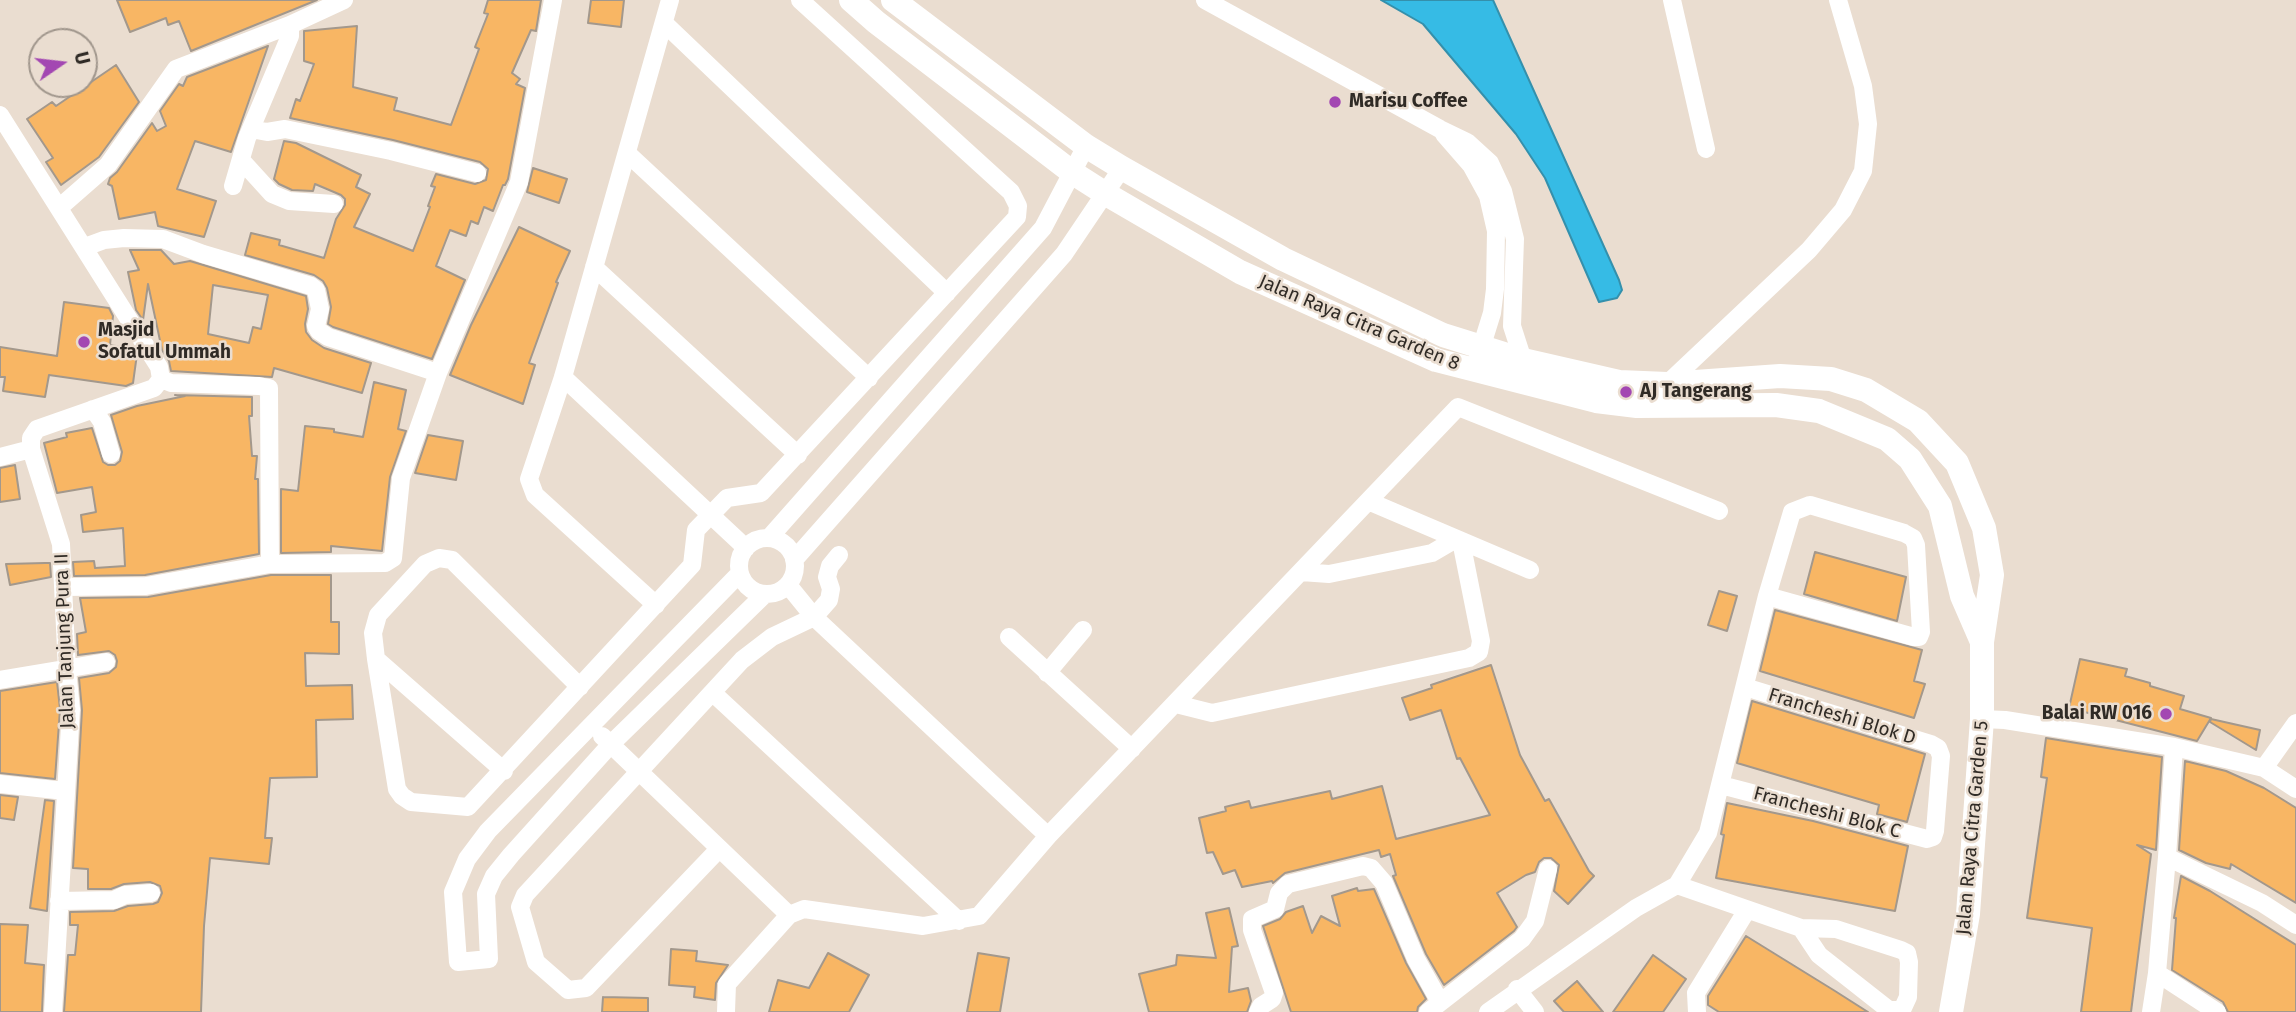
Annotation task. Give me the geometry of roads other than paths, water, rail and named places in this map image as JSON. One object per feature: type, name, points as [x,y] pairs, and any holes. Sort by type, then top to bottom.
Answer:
[{"type":"street","points":[[60,207],[108,165],[176,69],[290,25],[344,0]]},
{"type":"street","points":[[64,587],[146,586],[270,564],[385,563],[393,558],[401,478],[438,373],[519,182],[553,0]]},
{"type":"street","points":[[656,604],[535,495],[529,479],[563,377],[670,0]]},
{"type":"street","points":[[580,687],[452,561],[439,558],[425,564],[378,615],[373,633],[397,789],[411,802],[468,807],[504,771],[656,604],[693,562],[696,530],[727,498],[761,494],[1017,218],[1016,198],[800,0]]},
{"type":"street","name":"Jalan Raya Citra Garden 8","points":[[851,0],[1073,173],[1106,194],[1240,272],[1436,360],[1523,360],[1665,395],[1819,411],[1887,439],[1910,459],[1940,506],[1962,596],[1982,642]]},
{"type":"street","name":"Jalan Raya Citra Garden 8","points":[[893,0],[1086,146],[1283,260],[1443,335],[1478,359],[1596,401],[1637,406],[1665,395],[1780,376],[1831,379],[1866,390],[1917,421],[1957,463],[1984,528],[1992,575],[1982,642]]},
{"type":"street","points":[[1205,0],[1468,142],[1490,163],[1503,191],[1515,239],[1512,326],[1523,360]]},
{"type":"street","points":[[1672,0],[1706,149]]},
{"type":"street","points":[[1665,395],[1809,250],[1843,209],[1863,171],[1868,124],[1863,86],[1838,0]]},
{"type":"street","points":[[664,23],[947,293]]},
{"type":"street","points":[[233,186],[251,128],[290,36],[290,25]]},
{"type":"street","points":[[0,115],[159,367],[161,379],[154,388],[37,429],[31,438],[31,449],[0,457]]},
{"type":"street","points":[[251,128],[267,132],[285,130],[311,135],[391,151],[477,173]]},
{"type":"street","points":[[1440,129],[1471,165],[1488,196],[1496,231],[1496,289],[1478,359]]},
{"type":"street","points":[[769,538],[1043,228],[1086,146]]},
{"type":"street","points":[[627,153],[869,378]]},
{"type":"street","points":[[242,161],[272,194],[289,201],[334,204]]},
{"type":"street","points":[[794,560],[1064,254],[1122,168]]},
{"type":"street","points":[[85,247],[104,240],[163,239],[203,254],[311,286],[316,290],[320,309],[316,326],[319,331],[328,337],[438,373]]},
{"type":"street","points":[[594,267],[798,455]]},
{"type":"street","points":[[563,377],[746,548]]},
{"type":"street","points":[[161,379],[171,383],[269,388],[270,564]]},
{"type":"street","points":[[726,1012],[727,984],[789,915],[804,909],[923,926],[979,916],[1048,836],[1458,407],[1719,511]]},
{"type":"street","points":[[93,409],[102,422],[111,454]]},
{"type":"street","name":"Jalan Tanjung Pura II","points":[[31,449],[61,544],[71,709],[53,1012]]},
{"type":"street","points":[[1368,501],[1530,570]]},
{"type":"street","points":[[1494,1010],[1517,989],[1636,908],[1676,885],[1707,833],[1767,596],[1792,512],[1810,505],[1913,538],[1916,545],[1921,632],[1914,638],[1767,596]]},
{"type":"street","points":[[769,538],[785,545],[794,560],[793,577],[788,585],[773,594],[765,594],[749,587],[740,573],[741,555],[746,548],[761,539],[769,538]]},
{"type":"street","points":[[1301,572],[1329,575],[1432,553],[1458,540]]},
{"type":"street","points":[[1176,704],[1212,713],[1469,658],[1479,652],[1480,641],[1458,540]]},
{"type":"street","points":[[719,849],[586,988],[568,990],[536,962],[520,907],[525,894],[742,660],[772,637],[814,617],[829,600],[831,589],[827,577],[830,566],[839,555]]},
{"type":"street","points":[[740,573],[488,831],[467,859],[453,892],[458,962],[489,959],[486,894],[494,876],[611,744],[765,594]]},
{"type":"street","points":[[788,585],[814,617],[1048,836]]},
{"type":"street","points":[[1047,673],[1083,630]]},
{"type":"street","points":[[1009,637],[1132,749]]},
{"type":"street","name":"Jalan Raya Citra Garden 5","points":[[1951,1012],[1969,914],[1982,719],[1982,642]]},
{"type":"street","points":[[376,659],[504,771]]},
{"type":"street","points":[[0,680],[106,662]]},
{"type":"street","name":"Francheshi Blok D","points":[[1745,687],[1938,748],[1941,756],[1933,837]]},
{"type":"street","points":[[713,692],[958,921]]},
{"type":"street","points":[[1982,719],[2005,720],[2174,747],[2264,768],[2296,789]]},
{"type":"street","points":[[2264,768],[2296,723]]},
{"type":"street","points":[[592,725],[789,915]]},
{"type":"street","points":[[2151,1012],[2157,973],[2174,747]]},
{"type":"street","points":[[0,783],[65,791]]},
{"type":"street","name":"Francheshi Blok C","points":[[1721,785],[1927,839],[1933,837]]},
{"type":"street","points":[[2167,857],[2262,903],[2296,926]]},
{"type":"street","points":[[1258,1012],[1275,993],[1252,930],[1252,919],[1275,909],[1279,893],[1288,884],[1363,866],[1371,867],[1384,883],[1434,1007],[1522,939],[1535,921],[1548,869]]},
{"type":"street","points":[[1676,885],[1801,928],[1836,929],[1907,953],[1908,997],[1902,1011],[1889,1010],[1819,956],[1801,928]]},
{"type":"street","points":[[59,901],[114,900],[125,895],[151,893]]},
{"type":"street","points":[[1697,1012],[1696,993],[1747,910]]},
{"type":"street","points":[[2157,973],[2217,1012]]},
{"type":"street","points":[[1517,989],[1535,1012]]},
{"type":"water","points":[[1381,0],[1493,0],[1619,280],[1622,290],[1617,298],[1599,302],[1545,178],[1516,134],[1423,24]]},
{"type":"place","name":"Marisu Coffee","points":[[1335,102]]},
{"type":"place","name":"Masjid Sofatul Ummah","points":[[84,342]]},
{"type":"place","name":"AJ Tangerang","points":[[1626,392]]},
{"type":"place","name":"Balai RW 016","points":[[2166,714]]}]
